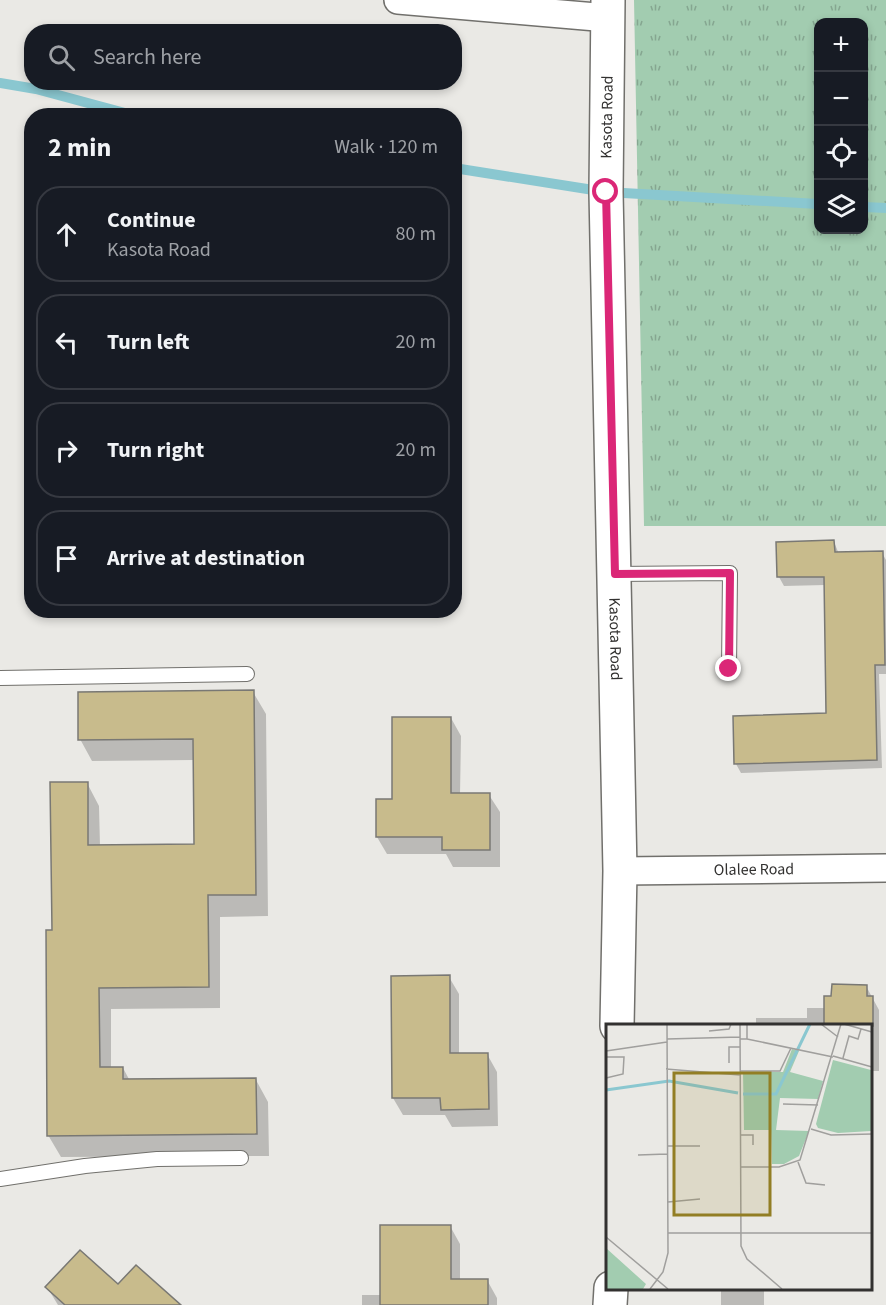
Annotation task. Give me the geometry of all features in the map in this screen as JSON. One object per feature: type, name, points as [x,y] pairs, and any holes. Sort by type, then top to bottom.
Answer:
[{"type":"street","points":[[398,0],[608,9]]},
{"type":"street","name":"Kasota Road","points":[[608,9],[606,192],[620,871],[617,1024]]},
{"type":"street","name":"Olalee Road","points":[[620,871],[886,868]]},
{"type":"street","points":[[610,1305],[611,1290]]},
{"type":"lane","points":[[615,574],[730,573],[729,669]]},
{"type":"lane","points":[[0,678],[247,674]]},
{"type":"lane","points":[[0,1179],[85,1166],[157,1159],[241,1158]]},
{"type":"green space","points":[[634,0],[886,0],[886,526],[644,526]]},
{"type":"building","points":[[834,540],[835,552],[883,551],[885,665],[875,665],[877,760],[734,764],[733,716],[826,713],[824,577],[777,577],[776,542]]},
{"type":"building","points":[[254,690],[256,895],[208,895],[209,987],[99,988],[100,1067],[123,1067],[123,1079],[256,1078],[257,1134],[47,1136],[46,930],[52,930],[50,782],[88,782],[88,845],[194,844],[193,739],[78,740],[78,692]]},
{"type":"building","points":[[392,717],[451,717],[451,793],[490,793],[490,850],[442,850],[442,837],[376,837],[376,799],[392,799]]},
{"type":"building","points":[[450,975],[450,1053],[488,1053],[489,1109],[441,1110],[440,1098],[392,1098],[391,976]]},
{"type":"building","points":[[832,984],[867,985],[867,996],[873,996],[873,1026],[871,1024],[824,1024],[824,996],[831,996]]},
{"type":"building","points":[[380,1225],[451,1225],[451,1279],[488,1279],[488,1305],[380,1305]]},
{"type":"building","points":[[80,1250],[118,1284],[136,1265],[181,1305],[65,1305],[45,1287]]},
{"type":"waterway","points":[[0,83],[24,87]]},
{"type":"waterway","points":[[40,90],[106,108]]},
{"type":"waterway","points":[[462,169],[606,192],[814,204]]},
{"type":"waterway","points":[[868,207],[886,208]]},
{"type":"route","points":[[606,192],[615,574],[730,573],[729,669]]}]
